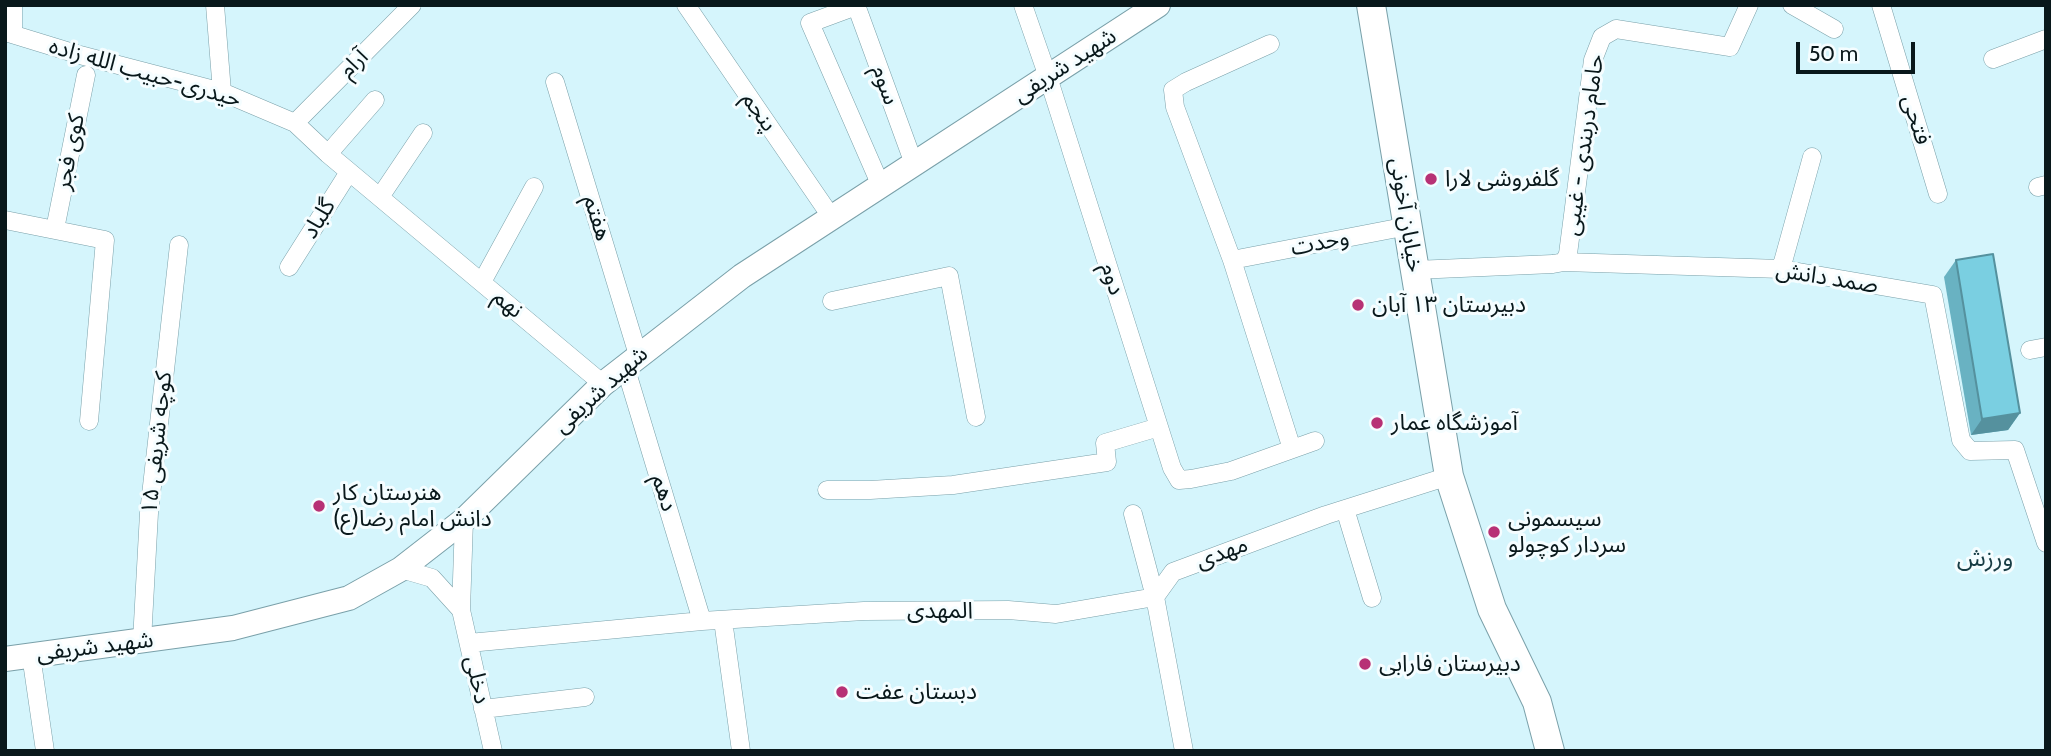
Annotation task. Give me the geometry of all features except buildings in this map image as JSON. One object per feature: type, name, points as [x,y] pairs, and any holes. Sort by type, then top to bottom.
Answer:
[{"type":"main road","name":"شهید شریفی","points":[[5,659],[233,628],[287,616],[349,598],[401,569],[464,520],[603,384],[742,276],[1158,5]]},
{"type":"main road","name":"خیابان آخونی","points":[[1371,5],[1449,476],[1492,609],[1537,702],[1550,751]]},
{"type":"main road","points":[[1537,702],[1565,751]]},
{"type":"street","points":[[9,33],[13,5]]},
{"type":"street","points":[[215,5],[222,92]]},
{"type":"street","name":"آرام","points":[[295,123],[412,5]]},
{"type":"street","name":"پنجم","points":[[686,5],[832,218]]},
{"type":"street","name":"دوم","points":[[1023,5],[1172,468],[1179,480],[1231,471],[1292,449]]},
{"type":"street","name":"حامام دربندی - غیبی","points":[[1564,262],[1568,254],[1593,60],[1602,37],[1616,29],[1730,47],[1749,5]]},
{"type":"street","points":[[1792,5],[1834,29]]},
{"type":"street","name":"فتحی","points":[[1881,5],[1938,194]]},
{"type":"street","points":[[856,6],[810,23],[881,186]]},
{"type":"street","name":"سوم","points":[[856,6],[914,164]]},
{"type":"street","name":"حیدری-حبیب الله زاده","points":[[9,33],[80,55],[222,92],[295,123],[328,155],[412,225]]},
{"type":"street","points":[[1993,59],[2046,39]]},
{"type":"street","points":[[1270,44],[1173,90],[1175,107],[1233,260],[1292,449],[1315,441]]},
{"type":"street","name":"کوی فجر","points":[[55,229],[86,75]]},
{"type":"street","name":"هفتم","points":[[555,82],[632,360]]},
{"type":"street","points":[[328,155],[375,100]]},
{"type":"street","points":[[380,197],[424,133]]},
{"type":"street","points":[[1781,269],[1812,157]]},
{"type":"street","name":"گلباد","points":[[289,267],[349,172]]},
{"type":"street","points":[[482,282],[534,187]]},
{"type":"street","points":[[5,220],[105,240],[89,422]]},
{"type":"street","name":"نهم","points":[[412,225],[603,384]]},
{"type":"street","name":"وحدت","points":[[1233,260],[1408,226]]},
{"type":"street","name":"کوچه شریفی ۱۵","points":[[142,641],[149,513],[179,245]]},
{"type":"street","name":"صمد دانش","points":[[1415,270],[1564,262],[1781,269],[1933,295],[1961,440],[1970,451],[2015,450],[2046,542]]},
{"type":"street","points":[[832,301],[949,276],[976,417]]},
{"type":"street","name":"دهم","points":[[632,360],[702,621]]},
{"type":"street","points":[[827,491],[953,485],[1107,462],[1105,443],[1159,427]]},
{"type":"street","name":"مهدی","points":[[1155,597],[1173,572],[1345,509],[1449,476]]},
{"type":"street","points":[[1345,509],[1372,598]]},
{"type":"street","points":[[1133,514],[1155,597],[1184,751]]},
{"type":"street","points":[[461,610],[464,520]]},
{"type":"street","points":[[401,569],[432,578],[461,610]]},
{"type":"street","name":"المهدی","points":[[469,643],[702,621],[864,611],[1007,610],[1056,614],[1155,597]]},
{"type":"street","name":"دخلی","points":[[461,610],[493,751]]},
{"type":"street","points":[[723,620],[741,751]]},
{"type":"street","points":[[31,654],[45,751]]},
{"type":"street","points":[[483,709],[585,697]]},
{"type":"place","name":"گلفروشی لارا","points":[[1431,179]]},
{"type":"place","name":"دبیرستان ۱۳ آبان","points":[[1358,305]]},
{"type":"place","name":"آموزشگاه عمار","points":[[1377,423]]},
{"type":"place","name":"هنرستان کار دانش امام رضا(ع)","points":[[319,506]]},
{"type":"place","name":"سیسمونی سردار کوچولو","points":[[1494,532]]},
{"type":"place","name":"دبیرستان فارابی","points":[[1365,664]]},
{"type":"place","name":"دبستان عفت","points":[[842,692]]},
{"type":"district","name":"ورزش","points":[[1985,559]]}]
